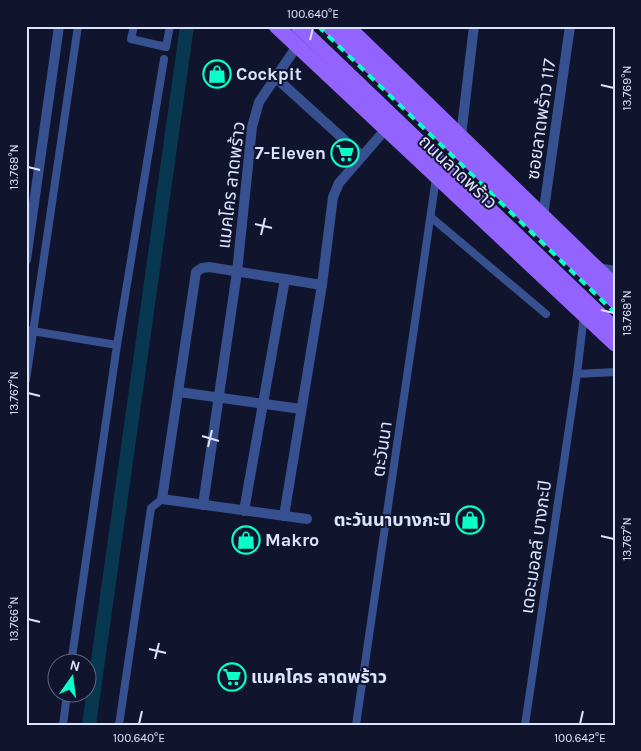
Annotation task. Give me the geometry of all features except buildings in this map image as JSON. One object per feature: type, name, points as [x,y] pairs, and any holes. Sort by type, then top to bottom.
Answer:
[{"type":"main road","name":"ถนนลาดพร้าว","points":[[276,26],[384,130],[615,344]]},
{"type":"main road","points":[[298,26],[615,329]]},
{"type":"main road","points":[[329,26],[615,301]]},
{"type":"main road","name":"ถนนลาดพร้าว","points":[[347,26],[615,286]]},
{"type":"street","points":[[26,260],[58,26]]},
{"type":"street","points":[[461,136],[474,26]]},
{"type":"street","name":"ซอยลาดพร้าว 117","points":[[543,216],[570,26]]},
{"type":"street","name":"แมคโคร ลาดพร้าว","points":[[238,272],[252,127],[259,102],[296,46]]},
{"type":"street","points":[[275,77],[361,155]]},
{"type":"street","points":[[284,516],[322,285],[333,196],[339,183],[384,130]]},
{"type":"street","name":"แมคโคร ลาดพร้าว","points":[[162,499],[196,272],[202,268],[209,267],[322,285]]},
{"type":"street","points":[[597,268],[615,271]]},
{"type":"street","points":[[203,505],[238,272]]},
{"type":"street","points":[[244,511],[285,279]]},
{"type":"street","points":[[179,392],[301,409]]},
{"type":"street","points":[[162,499],[307,519]]},
{"type":"lane","points":[[26,380],[29,330],[78,26]]},
{"type":"lane","points":[[134,26],[131,39],[166,47],[170,26]]},
{"type":"lane","points":[[72,654],[117,346],[164,59]]},
{"type":"lane","name":"ตะวันนา","points":[[356,725],[432,218],[436,178]]},
{"type":"lane","points":[[432,218],[546,314]]},
{"type":"lane","name":"เดอะมอลล์ บางกะปิ","points":[[525,725],[584,315]]},
{"type":"lane","points":[[29,330],[117,346]]},
{"type":"lane","points":[[576,374],[615,372]]},
{"type":"lane","points":[[119,725],[152,508],[162,499]]},
{"type":"lane","points":[[63,725],[66,704]]},
{"type":"waterway","points":[[89,725],[187,26]]},
{"type":"railway","points":[[318,26],[615,313]]},
{"type":"place","name":"Cockpit","points":[[217,74]]},
{"type":"place","name":"7-Eleven","points":[[345,153]]},
{"type":"place","name":"ตะวันนาบางกะปิ","points":[[470,520]]},
{"type":"place","name":"Makro","points":[[246,540]]},
{"type":"place","name":"แมคโคร ลาดพร้าว","points":[[232,677]]}]
